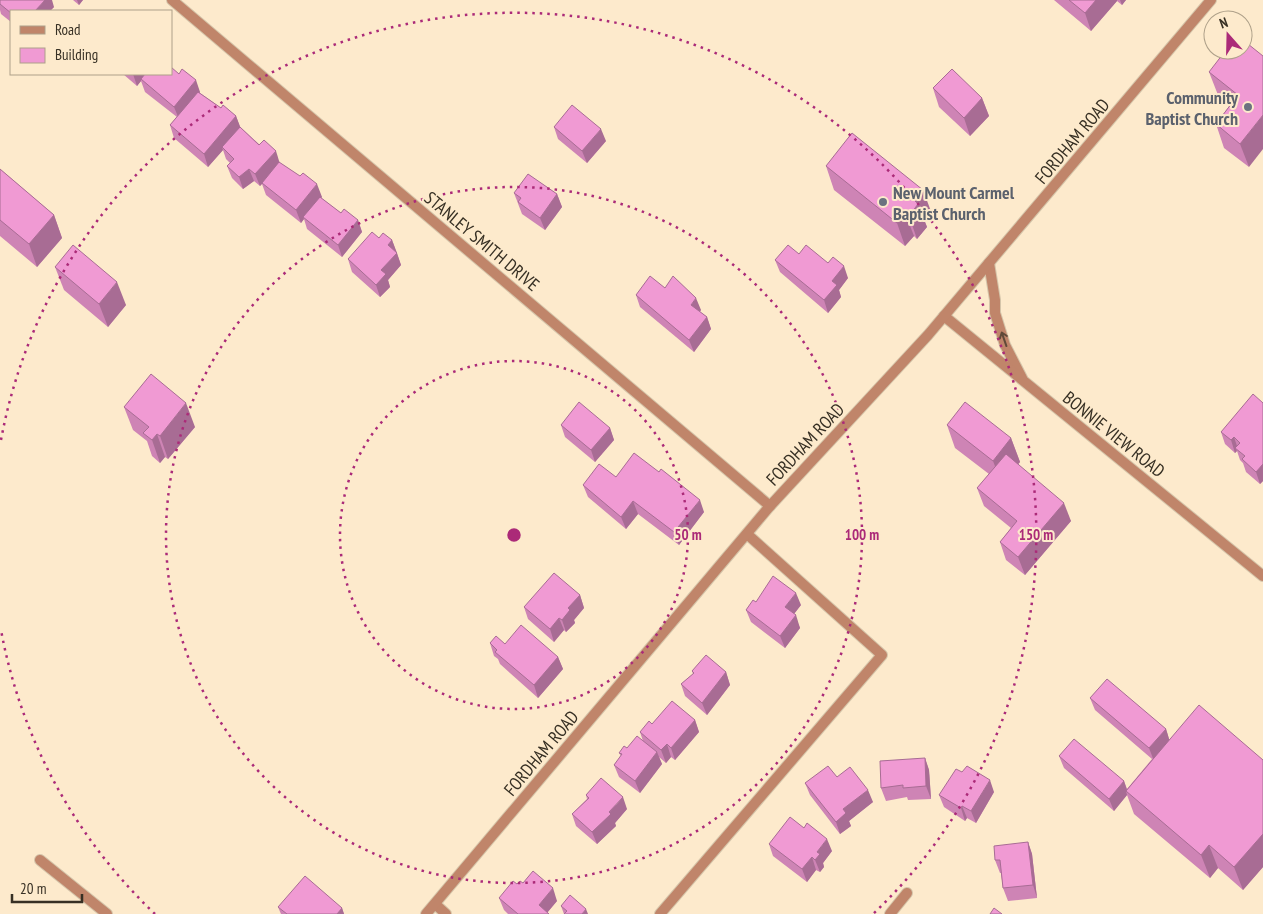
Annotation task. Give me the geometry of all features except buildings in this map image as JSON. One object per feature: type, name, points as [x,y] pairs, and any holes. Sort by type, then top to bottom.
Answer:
[{"type":"street","name":"STANLEY SMITH DRIVE","points":[[172,0],[770,506]]},
{"type":"street","name":"FORDHAM ROAD","points":[[426,914],[770,506],[944,316],[1211,0]]},
{"type":"street","points":[[989,263],[995,300],[995,313],[1005,345],[1025,383]]},
{"type":"street","name":"BONNIE VIEW ROAD","points":[[944,316],[1263,576]]},
{"type":"street","points":[[660,914],[882,654],[747,534]]},
{"type":"street","points":[[40,860],[107,914]]},
{"type":"street","points":[[890,914],[907,893]]},
{"type":"street","points":[[435,904],[446,914]]},
{"type":"place","name":"Community Baptist Church","points":[[1248,107]]},
{"type":"place","name":"New Mount Carmel Baptist Church","points":[[883,202]]}]
